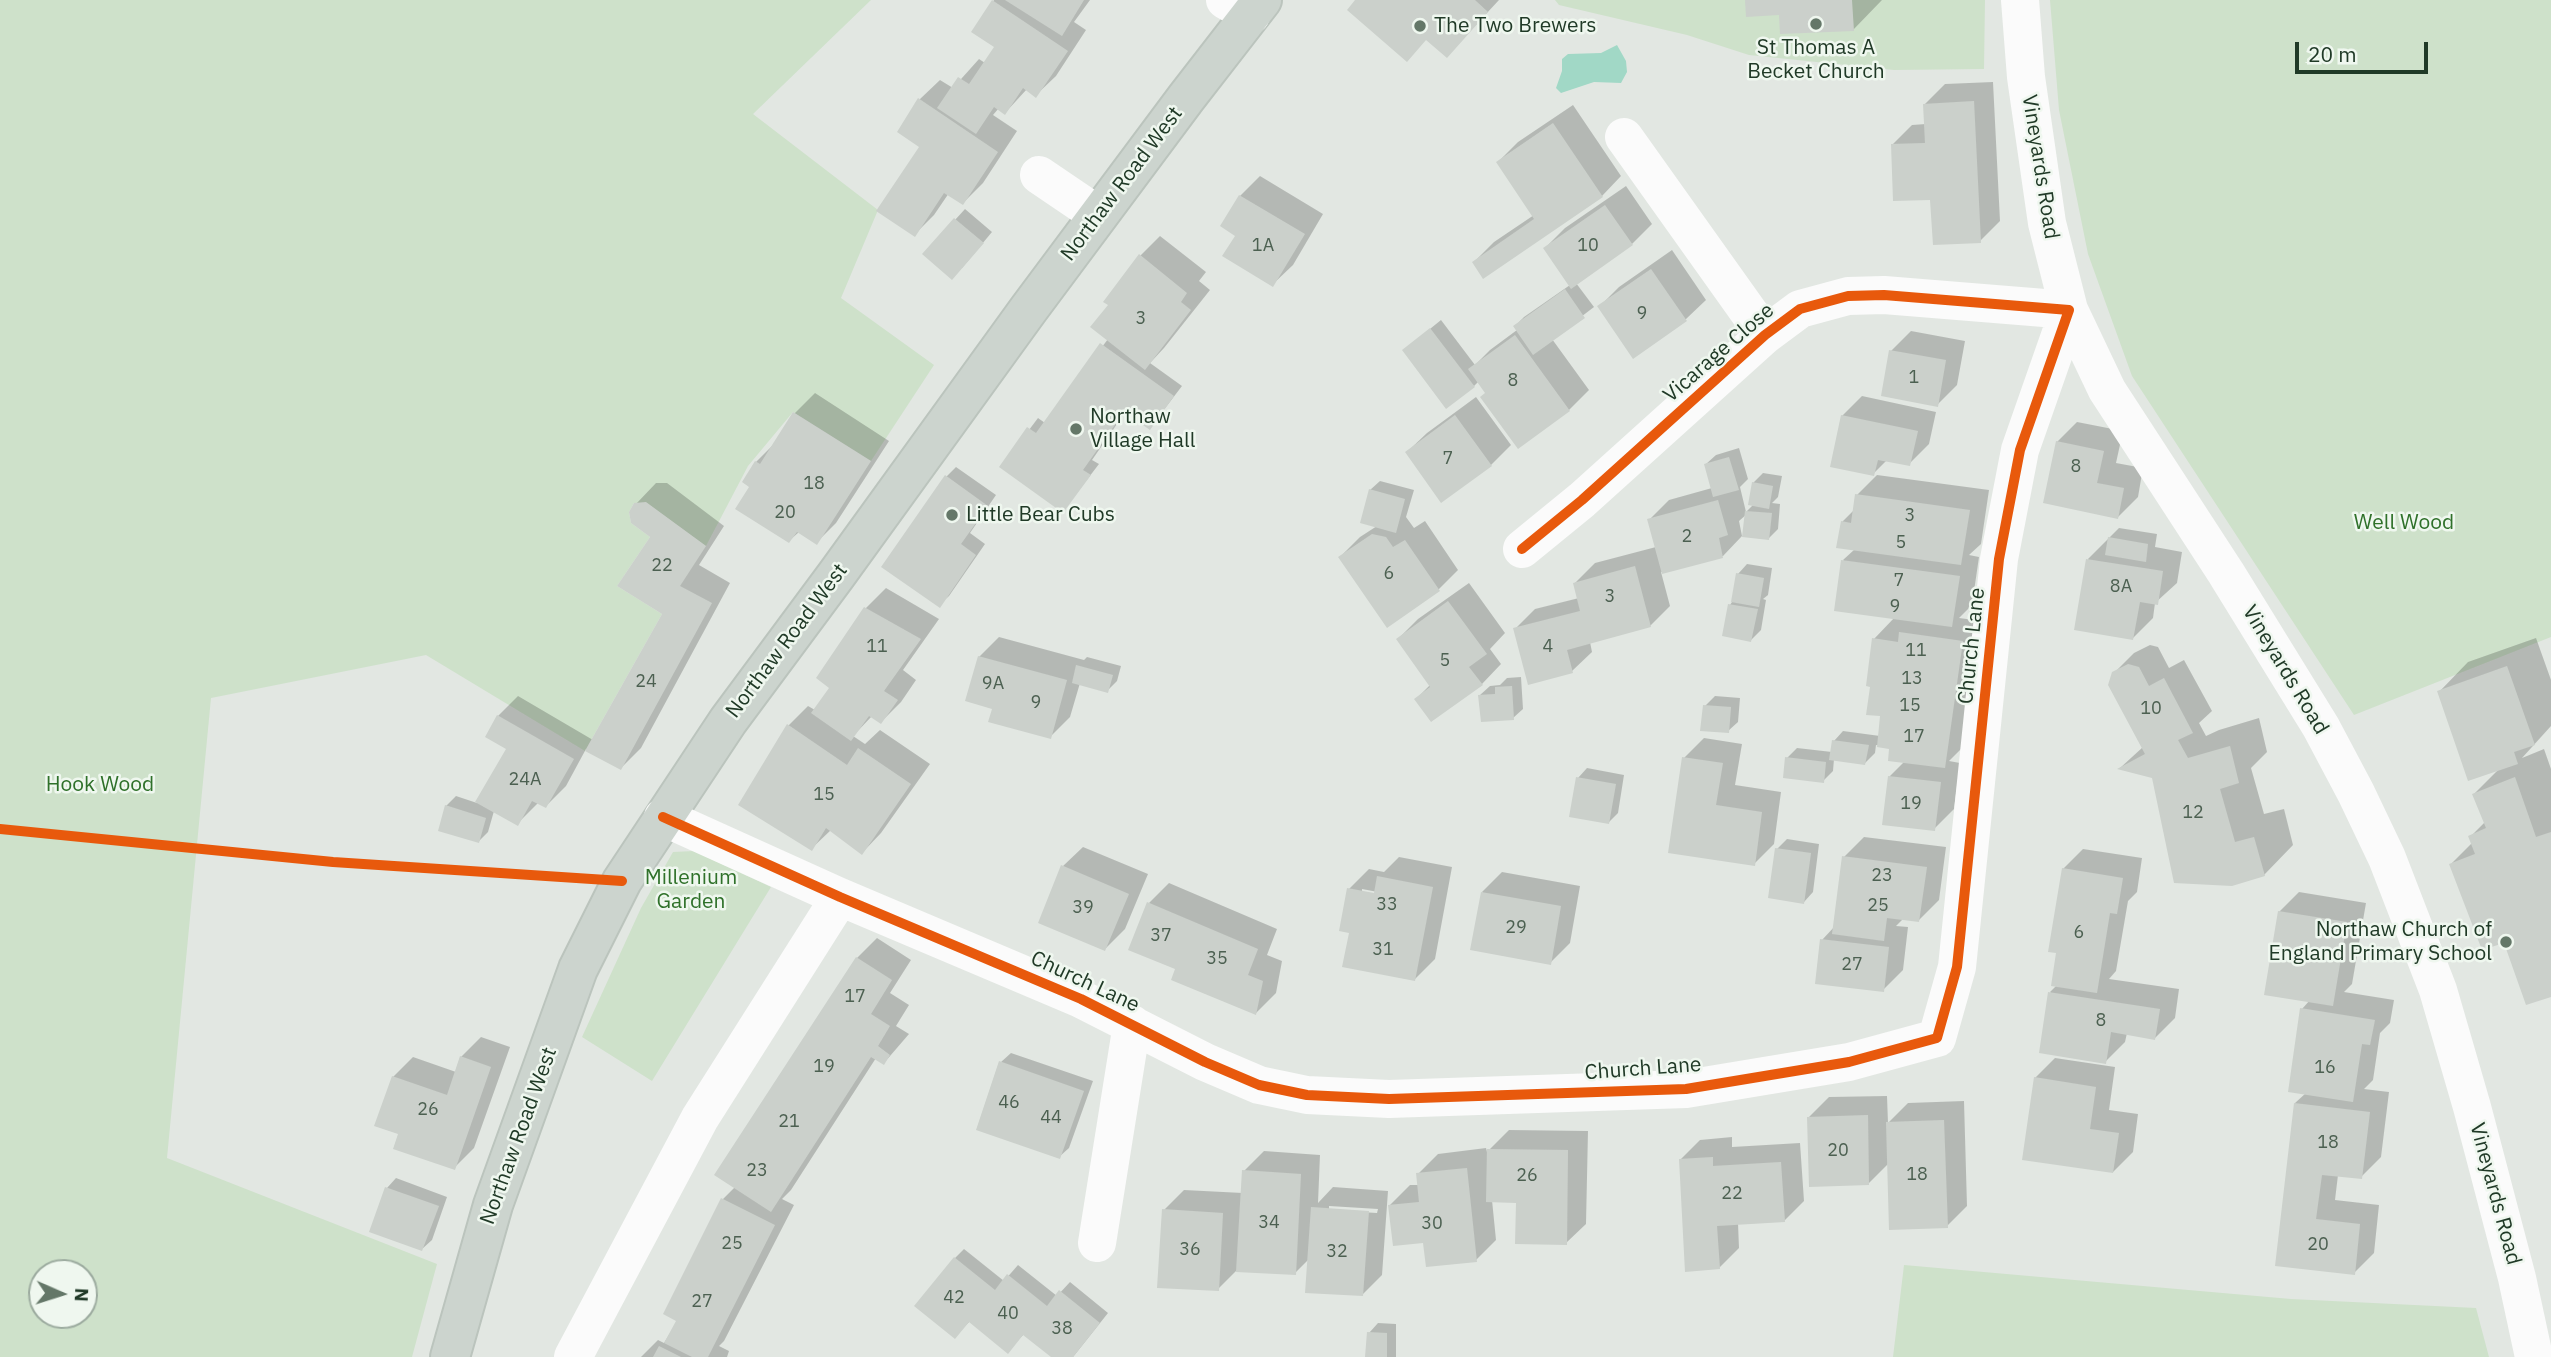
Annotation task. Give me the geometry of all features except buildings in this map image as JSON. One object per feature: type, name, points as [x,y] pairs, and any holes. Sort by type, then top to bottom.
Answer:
[{"type":"main road","name":"Northaw Road West","points":[[450,1357],[493,1205],[578,969],[622,881],[728,721],[1098,215],[1246,5]]},
{"type":"street","name":"Vineyards Road","points":[[2020,0],[2025,76],[2047,223],[2069,310],[2106,390],[2226,573],[2321,727],[2387,858],[2441,1002],[2510,1251],[2534,1357]]},
{"type":"street","name":"Vicarage Close","points":[[1624,137],[1765,335]]},
{"type":"street","points":[[1039,175],[1098,215]]},
{"type":"street","name":"Vicarage Close","points":[[1522,549],[1582,500],[1765,335],[1800,309],[1848,296],[1884,295],[2069,310]]},
{"type":"street","name":"Church Lane","points":[[663,817],[839,897],[1081,999],[1205,1062],[1259,1085],[1307,1095],[1389,1099],[1686,1089],[1849,1062],[1937,1038],[1957,967],[2002,545],[2020,450],[2069,310]]},
{"type":"street","points":[[573,1357],[700,1118],[839,897]]},
{"type":"street","points":[[1097,1243],[1132,1024]]},
{"type":"green space","name":"Hook Wood","points":[[0,0],[871,0],[753,114],[878,210],[841,298],[934,365],[871,461],[793,412],[748,466],[706,546],[646,503],[634,503],[629,512],[631,523],[650,537],[617,586],[662,614],[585,751],[426,655],[211,698],[167,1158],[437,1264],[412,1357],[0,1357]]},
{"type":"green space","points":[[1555,0],[1985,0],[1984,69],[1894,70],[1749,55],[1687,35],[1559,5]]},
{"type":"green space","name":"Well Wood","points":[[2050,0],[2551,0],[2551,637],[2354,715],[2132,376],[2088,254],[2059,110]]},
{"type":"green space","name":"Millenium Garden","points":[[694,851],[771,887],[652,1081],[582,1037],[641,908],[673,852]]},
{"type":"green space","points":[[1904,1265],[2291,1299],[2476,1308],[2489,1357],[1893,1357]]},
{"type":"shaded area","points":[[1617,45],[1626,61],[1627,72],[1621,83],[1594,82],[1561,93],[1556,88],[1562,71],[1562,59],[1568,54],[1601,53]]},
{"type":"cycle path","points":[[663,817],[840,897],[1081,999],[1205,1062],[1259,1085],[1307,1095],[1389,1099],[1686,1089],[1849,1062],[1937,1038],[1957,967],[1999,559],[2020,450],[2069,310],[1884,295],[1848,296],[1800,309],[1765,335],[1582,500],[1522,549]]},
{"type":"cycle path","points":[[0,829],[333,862],[622,881]]},
{"type":"place","name":"St Thomas A Becket Church","points":[[1816,24]]},
{"type":"place","name":"The Two Brewers","points":[[1420,26]]},
{"type":"place","name":"Northaw Village Hall","points":[[1076,429]]},
{"type":"place","name":"Little Bear Cubs","points":[[952,515]]},
{"type":"place","name":"Northaw Church of England Primary School","points":[[2506,942]]}]
